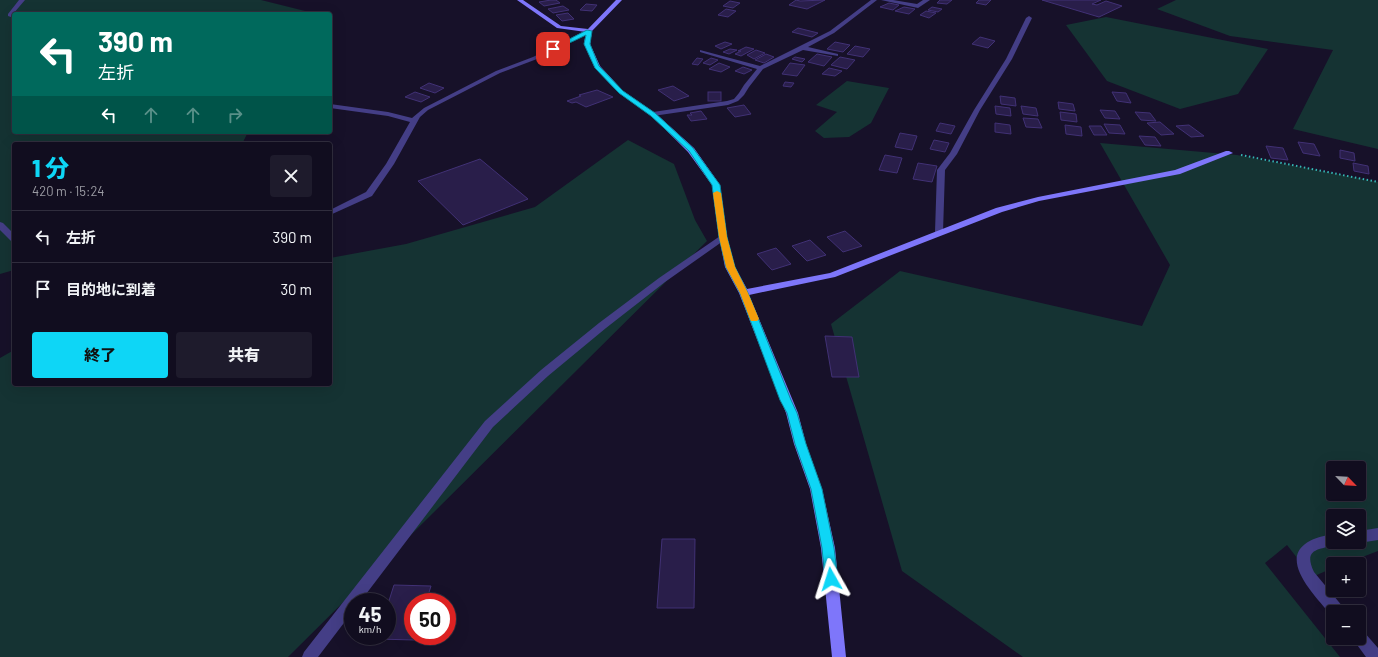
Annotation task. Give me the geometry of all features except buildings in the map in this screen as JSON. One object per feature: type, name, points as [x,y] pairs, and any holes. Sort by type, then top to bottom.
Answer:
[{"type":"main road","points":[[520,0],[559,27],[589,31]]},
{"type":"main road","points":[[619,0],[589,31],[587,44],[596,67],[621,92],[653,114],[691,150],[716,185],[723,237],[730,267],[744,293],[792,413],[800,444],[816,489],[828,548],[839,657]]},
{"type":"main road","points":[[744,293],[832,275],[999,210],[1038,199],[1177,172],[1229,153]]},
{"type":"street","points":[[12,12],[22,0]]},
{"type":"street","points":[[653,114],[728,103],[736,100],[761,68],[804,48],[832,32],[874,0]]},
{"type":"street","points":[[884,0],[918,6],[927,0]]},
{"type":"street","points":[[940,232],[941,170],[953,154],[977,110],[1009,59],[1029,18]]},
{"type":"street","points":[[332,212],[369,194],[390,164],[414,121],[426,109],[466,87],[498,72],[535,58],[589,31]]},
{"type":"street","points":[[804,48],[836,56]]},
{"type":"street","points":[[702,51],[761,68]]},
{"type":"street","points":[[332,106],[388,114],[414,121]]},
{"type":"street","points":[[0,225],[12,237]]},
{"type":"street","points":[[309,657],[489,424],[518,396],[627,305],[723,237]]},
{"type":"street","points":[[1366,536],[1378,534]]},
{"type":"street","points":[[1326,541],[1317,542],[1307,549],[1303,558],[1305,570],[1310,580],[1332,605]]},
{"type":"street","points":[[1366,645],[1376,657]]},
{"type":"path","points":[[1229,153],[1378,182]]},
{"type":"green space","points":[[0,0],[261,0],[309,12],[12,12],[12,134],[247,134],[243,142],[12,142],[12,271],[0,274]]},
{"type":"green space","points":[[1176,0],[1378,0],[1378,149],[1293,129],[1333,50],[1230,36],[1157,9]]},
{"type":"green space","points":[[1106,17],[1268,49],[1238,94],[1180,109],[1107,81],[1066,25]]},
{"type":"green space","points":[[847,81],[889,88],[871,123],[849,137],[824,138],[815,131],[837,112],[816,105]]},
{"type":"green space","points":[[628,140],[674,164],[695,220],[707,241],[352,593],[344,593],[344,601],[288,657],[0,657],[0,358],[12,351],[12,386],[332,386],[332,258],[406,244],[535,207]]},
{"type":"green space","points":[[1100,143],[1237,155],[1378,182],[1378,551],[1362,557],[1326,557],[1326,571],[1312,577],[1287,545],[1265,563],[1326,639],[1326,645],[1330,645],[1340,657],[1023,657],[902,571],[831,324],[900,271],[1142,326],[1170,265]]},
{"type":"slow traffic","points":[[717,193],[723,237],[730,267],[744,293],[754,319]]},
{"type":"route","points":[[553,49],[589,31],[587,44],[596,67],[621,92],[653,114],[691,150],[716,185],[723,237],[730,267],[744,293],[792,413],[800,444],[816,489],[828,548],[831,579]]}]
